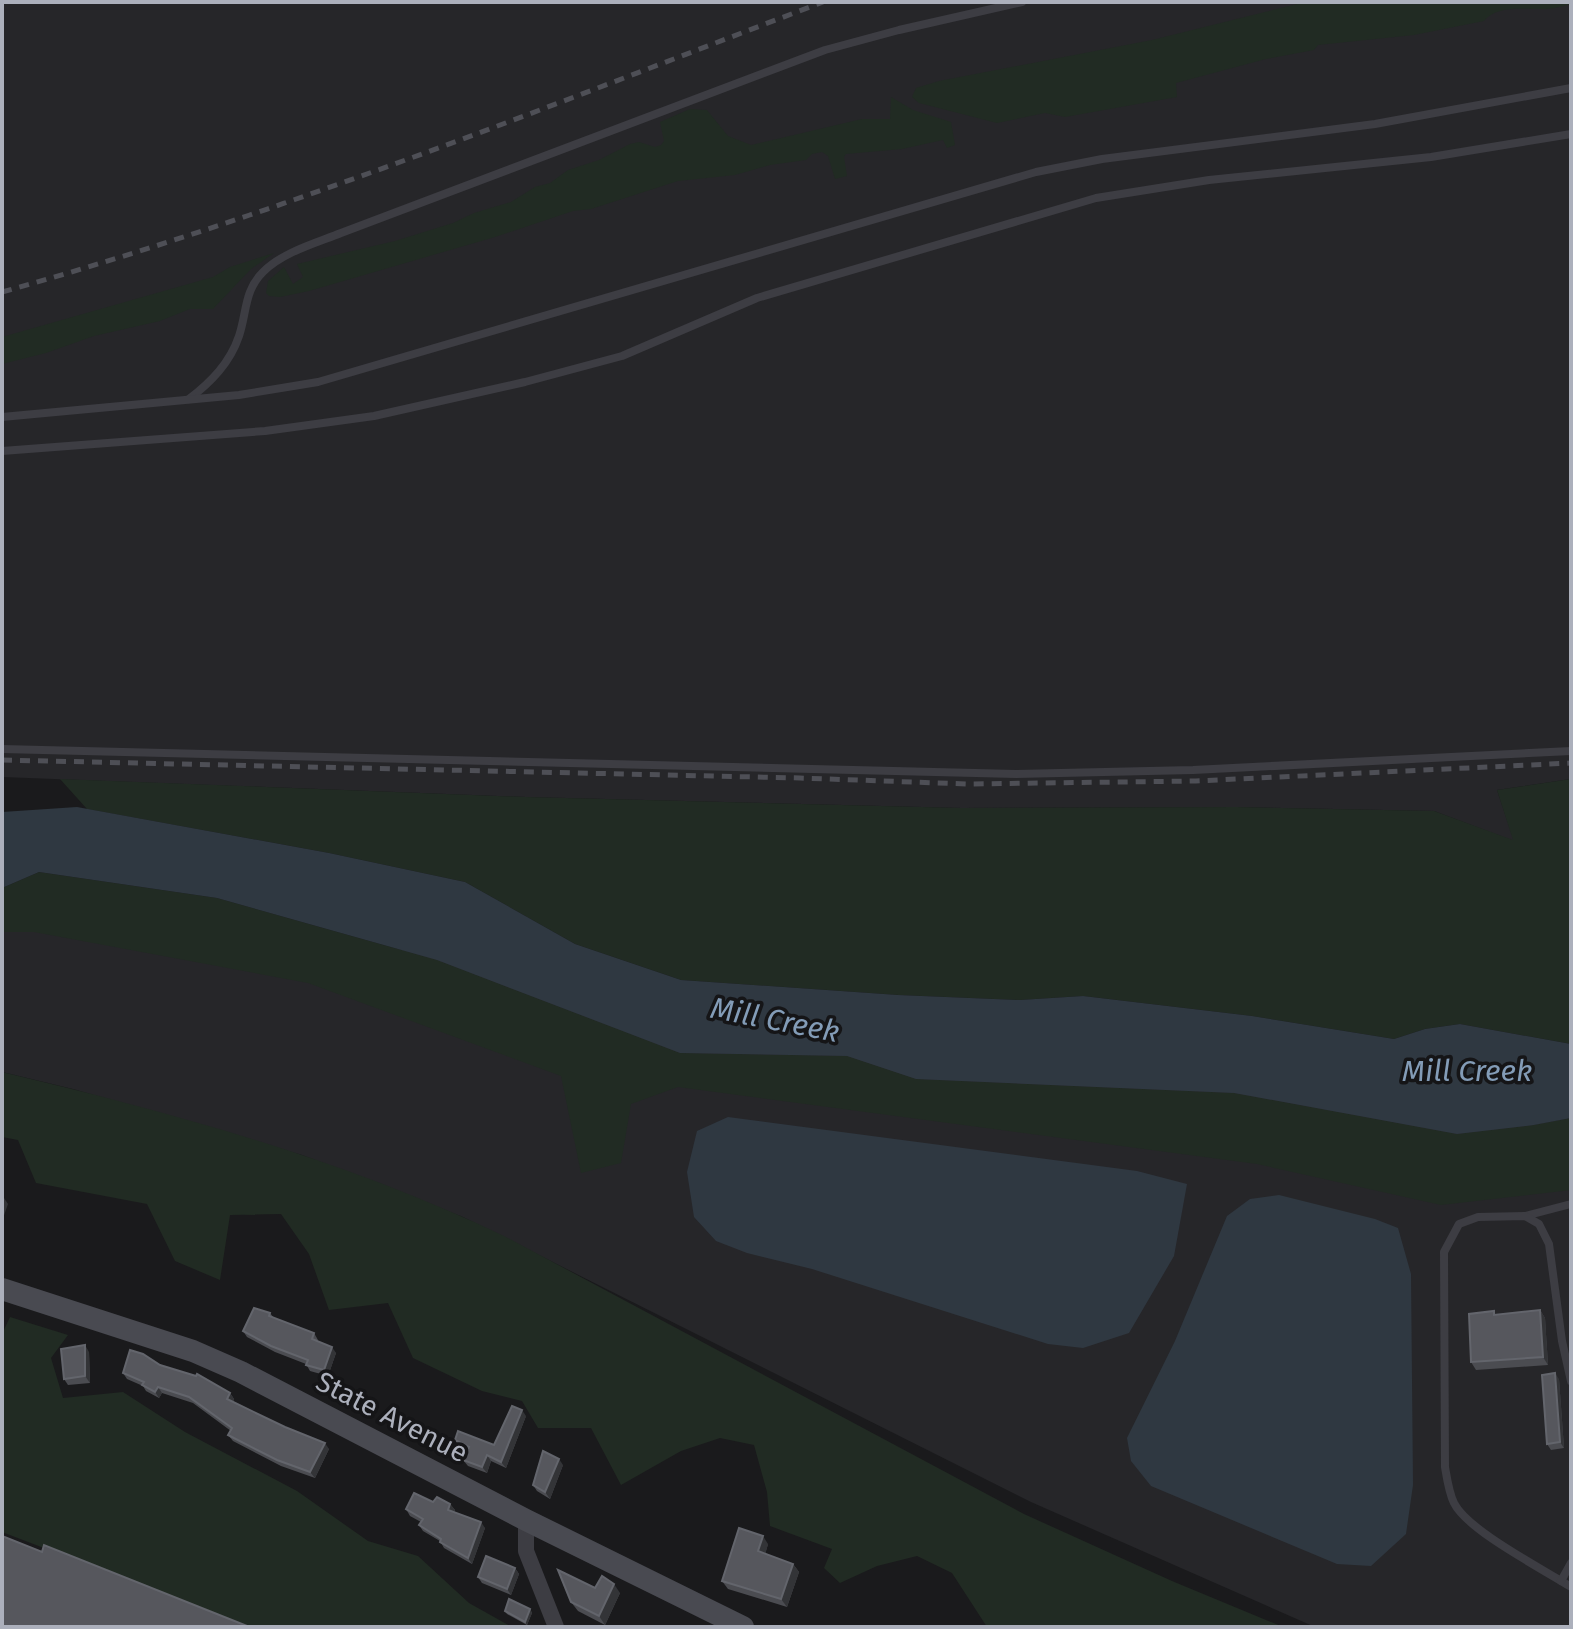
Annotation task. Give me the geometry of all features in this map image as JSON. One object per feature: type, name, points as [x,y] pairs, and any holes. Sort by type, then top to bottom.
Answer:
[{"type":"main road","name":"State Avenue","points":[[2,1289],[193,1351],[241,1372],[526,1520],[743,1627]]},
{"type":"street","points":[[526,1520],[526,1551],[556,1627]]},
{"type":"lane","points":[[188,399],[212,379],[228,359],[240,333],[252,286],[266,269],[289,255],[795,60],[871,37],[1022,2]]},
{"type":"lane","points":[[2,417],[267,391],[346,375],[1048,170],[1102,159],[1361,126],[1571,88]]},
{"type":"lane","points":[[2,451],[277,430],[374,416],[525,382],[622,356],[757,298],[1096,198],[1209,180],[1431,157],[1571,134]]},
{"type":"lane","points":[[2,749],[1004,774],[1193,770],[1571,751]]},
{"type":"lane","points":[[1571,1204],[1525,1216],[1478,1217],[1459,1224],[1444,1252],[1445,1467],[1455,1505],[1472,1524],[1571,1587]]},
{"type":"lane","points":[[1525,1216],[1539,1224],[1549,1244],[1562,1341],[1571,1381]]},
{"type":"lane","points":[[1561,1581],[1571,1563]]},
{"type":"shaded area","points":[[2,2],[1571,2],[1571,779],[1497,790],[1514,841],[1434,811],[1236,807],[961,808],[526,797],[2,777]]},
{"type":"shaded area","points":[[1305,2],[1571,4],[1549,9],[1504,10],[1484,21],[1414,35],[1318,45],[1314,50],[1266,59],[1176,83],[1177,97],[1065,117],[1045,113],[997,123],[919,103],[912,97],[916,88],[939,81],[1152,40]]},
{"type":"shaded area","points":[[891,97],[913,110],[951,122],[955,145],[947,148],[943,140],[902,149],[846,154],[847,176],[835,179],[828,156],[822,152],[812,154],[806,160],[770,165],[735,175],[678,181],[309,291],[280,297],[266,293],[268,281],[284,267],[293,284],[303,277],[297,264],[395,241],[453,223],[511,202],[535,187],[550,183],[568,170],[599,160],[630,144],[661,145],[664,141],[660,122],[690,109],[707,110],[728,136],[751,145],[862,119],[890,119]]},
{"type":"shaded area","points":[[274,253],[251,269],[213,309],[190,309],[160,321],[94,336],[2,364],[2,337],[213,277],[230,267]]},
{"type":"shaded area","points":[[60,779],[526,797],[961,808],[1236,807],[1434,811],[1513,840],[1497,790],[1571,779],[1571,1044],[1460,1024],[1425,1029],[1394,1039],[1252,1016],[1083,996],[1020,1000],[681,980],[575,944],[465,882],[329,853],[87,809]]},
{"type":"shaded area","points":[[39,872],[217,898],[437,960],[680,1053],[847,1056],[916,1079],[1234,1093],[1457,1134],[1571,1118],[1571,1190],[1441,1205],[1257,1164],[678,1087],[631,1104],[621,1163],[581,1173],[561,1076],[308,983],[34,932],[2,932],[2,888]]},
{"type":"shaded area","points":[[2,888],[1534,1125],[1571,1118],[1571,1627],[1315,1627],[1031,1502],[463,1217],[302,1155],[73,1089],[2,1072]]},
{"type":"shaded area","points":[[2,1072],[131,1104],[258,1141],[384,1184],[445,1209],[506,1237],[1024,1514],[1283,1627],[987,1627],[952,1573],[917,1556],[877,1566],[840,1583],[824,1568],[832,1549],[770,1526],[767,1492],[754,1445],[720,1438],[681,1451],[621,1485],[591,1428],[538,1428],[522,1401],[482,1391],[413,1358],[388,1303],[329,1310],[309,1254],[281,1214],[230,1215],[220,1280],[175,1261],[147,1204],[36,1183],[18,1140],[2,1137]]},
{"type":"shaded area","points":[[10,1317],[68,1335],[51,1358],[63,1398],[123,1392],[185,1432],[297,1491],[368,1541],[418,1556],[469,1603],[512,1627],[251,1627],[2,1532],[2,1334]]},
{"type":"water","name":"Mill Creek","points":[[77,807],[329,853],[465,882],[575,944],[681,980],[1020,1000],[1083,996],[1252,1016],[1394,1039],[1425,1029],[1460,1024],[1571,1044],[1571,1118],[1457,1134],[1234,1093],[916,1079],[847,1056],[680,1053],[437,960],[217,898],[39,872],[2,888],[2,812]]},
{"type":"water","points":[[728,1117],[1137,1171],[1187,1184],[1174,1256],[1129,1333],[1083,1348],[1048,1344],[812,1269],[747,1253],[716,1241],[694,1217],[687,1172],[697,1131]]},
{"type":"water","points":[[1279,1195],[1375,1219],[1398,1228],[1411,1274],[1413,1485],[1406,1534],[1371,1566],[1337,1564],[1151,1486],[1131,1461],[1127,1438],[1175,1341],[1227,1216],[1250,1199]]},
{"type":"building","points":[[254,1308],[314,1333],[312,1339],[332,1347],[324,1370],[306,1365],[308,1360],[243,1331]]},
{"type":"building","points":[[1540,1310],[1543,1357],[1471,1362],[1469,1314],[1494,1311],[1494,1315]]},
{"type":"building","points":[[85,1345],[85,1376],[64,1379],[61,1349]]},
{"type":"building","points":[[130,1350],[160,1365],[197,1374],[230,1393],[227,1399],[325,1443],[310,1472],[277,1460],[228,1435],[232,1428],[189,1397],[158,1387],[155,1392],[142,1385],[144,1382],[123,1373]]},
{"type":"building","points":[[1555,1373],[1560,1442],[1547,1444],[1542,1375]]},
{"type":"building","points":[[512,1406],[522,1410],[501,1462],[487,1455],[482,1467],[463,1460],[469,1447],[455,1440],[458,1431],[494,1445]]},
{"type":"building","points":[[543,1451],[559,1459],[545,1492],[533,1485]]},
{"type":"building","points":[[414,1493],[433,1502],[437,1497],[450,1504],[448,1510],[481,1522],[468,1558],[419,1525],[423,1519],[406,1509]]},
{"type":"building","points":[[739,1528],[763,1536],[758,1551],[793,1564],[781,1599],[722,1581]]},
{"type":"building","points":[[2,1536],[42,1552],[44,1545],[247,1626],[2,1627]]},
{"type":"building","points":[[486,1556],[515,1568],[507,1589],[478,1577]]},
{"type":"building","points":[[558,1570],[595,1588],[602,1576],[614,1584],[599,1616],[571,1602]]},
{"type":"building","points":[[509,1599],[530,1609],[525,1622],[505,1611]]},
{"type":"railway","points":[[2,292],[313,193],[823,2]]},
{"type":"railway","points":[[2,760],[967,784],[1196,781],[1571,763]]}]
